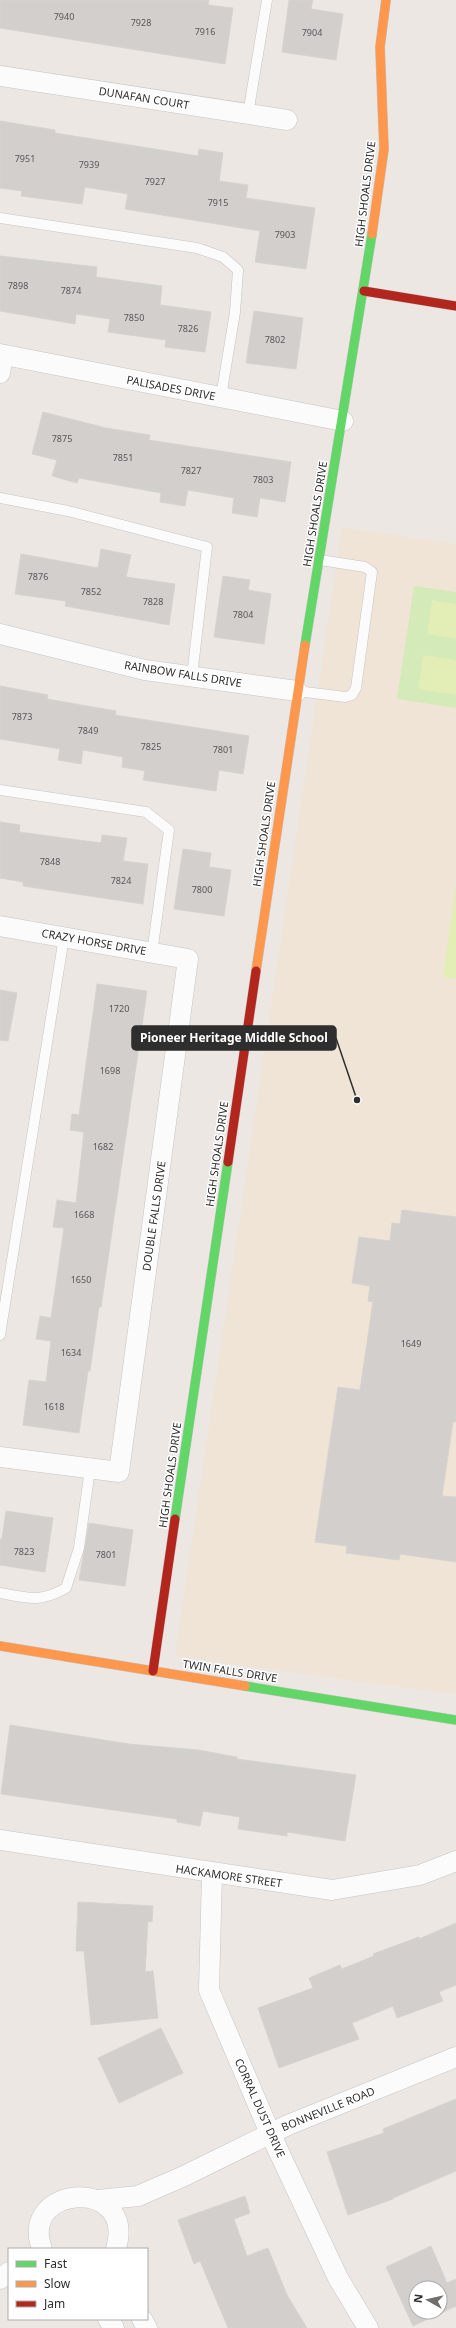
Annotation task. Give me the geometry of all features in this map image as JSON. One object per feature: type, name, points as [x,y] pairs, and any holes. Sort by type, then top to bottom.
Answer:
[{"type":"street","name":"HIGH SHOALS DRIVE","points":[[153,1671],[297,691],[364,291],[384,149],[380,47],[386,0]]},
{"type":"street","name":"DUNAFAN COURT","points":[[0,76],[287,120]]},
{"type":"street","points":[[364,291],[456,306]]},
{"type":"street","name":"PALISADES DRIVE","points":[[1,361],[221,397],[343,421]]},
{"type":"street","name":"RAINBOW FALLS DRIVE","points":[[0,634],[145,670],[297,691]]},
{"type":"street","name":"CRAZY HORSE DRIVE","points":[[0,926],[188,959]]},
{"type":"street","name":"DOUBLE FALLS DRIVE","points":[[90,1469],[119,1472],[188,959]]},
{"type":"street","points":[[0,1457],[90,1469]]},
{"type":"street","name":"TWIN FALLS DRIVE","points":[[0,1646],[456,1720]]},
{"type":"street","name":"HACKAMORE STREET","points":[[0,1840],[212,1874],[332,1890],[420,1875],[456,1861]]},
{"type":"street","name":"CORRAL DUST DRIVE","points":[[212,1874],[210,1990],[270,2133],[338,2278],[368,2328]]},
{"type":"street","name":"BONNEVILLE ROAD","points":[[37,2245],[44,2217],[56,2203],[77,2196],[98,2200],[138,2196],[182,2178],[270,2133],[456,2057]]},
{"type":"street","name":"BONNEVILLE ROAD","points":[[117,2223],[138,2196]]},
{"type":"street","points":[[98,2200],[110,2211],[117,2223],[119,2234],[116,2248]]},
{"type":"street","points":[[0,2279],[8,2273]]},
{"type":"lane","points":[[248,114],[267,0]]},
{"type":"lane","points":[[0,218],[196,248],[223,257],[238,270],[236,312],[221,397]]},
{"type":"lane","points":[[0,498],[68,511],[206,548],[192,676]]},
{"type":"lane","points":[[297,691],[345,697],[352,695],[356,688],[372,572],[365,567],[320,560]]},
{"type":"lane","points":[[0,790],[146,812],[169,830],[152,953]]},
{"type":"lane","points":[[0,1335],[64,937]]},
{"type":"lane","points":[[0,1593],[34,1598],[51,1596],[66,1588],[78,1548],[90,1469]]},
{"type":"shaded area","points":[[342,527],[456,544],[456,1695],[175,1656]]},
{"type":"green space","points":[[414,586],[456,592],[456,708],[397,699]]},
{"type":"green space","points":[[432,600],[456,604],[456,639],[427,634]]},
{"type":"green space","points":[[423,655],[456,660],[456,695],[418,689]]},
{"type":"green space","points":[[456,885],[456,979],[443,977]]},
{"type":"building","points":[[0,0],[209,0],[208,5],[233,8],[225,64],[0,28]]},
{"type":"building","points":[[289,0],[313,0],[311,9],[343,14],[336,60],[282,52]]},
{"type":"building","points":[[0,121],[55,130],[55,133],[198,156],[199,149],[223,153],[219,181],[248,185],[246,198],[315,208],[306,269],[255,262],[260,231],[125,209],[128,194],[85,187],[82,204],[21,196],[22,191],[0,188]]},
{"type":"building","points":[[0,256],[97,267],[96,277],[162,286],[160,305],[211,312],[205,352],[165,347],[166,340],[108,332],[110,319],[76,314],[75,324],[0,311]]},
{"type":"building","points":[[254,311],[303,318],[296,369],[246,363]]},
{"type":"building","points":[[43,412],[106,428],[150,435],[149,440],[291,462],[285,502],[260,498],[257,517],[232,513],[234,498],[188,490],[185,506],[160,502],[161,493],[79,478],[77,483],[52,476],[57,460],[32,454]]},
{"type":"building","points":[[101,549],[131,555],[126,577],[175,584],[169,625],[65,606],[66,601],[15,594],[21,554],[98,568]]},
{"type":"building","points":[[223,576],[250,580],[248,590],[271,594],[264,644],[214,637]]},
{"type":"building","points":[[0,686],[48,695],[47,699],[116,711],[115,715],[249,736],[243,774],[219,770],[216,791],[143,780],[145,771],[122,767],[123,757],[83,750],[81,764],[58,760],[60,749],[0,739]]},
{"type":"building","points":[[0,822],[20,825],[19,832],[101,843],[102,835],[127,838],[123,861],[148,864],[143,904],[23,886],[23,882],[0,878]]},
{"type":"building","points":[[183,849],[211,853],[209,867],[231,870],[224,916],[174,909]]},
{"type":"building","points":[[97,984],[147,991],[101,1307],[99,1307],[79,1433],[23,1425],[29,1380],[46,1382],[51,1341],[36,1339],[40,1316],[51,1318],[64,1228],[53,1227],[57,1200],[76,1203],[84,1132],[70,1130],[72,1114],[79,1115]]},
{"type":"building","points":[[0,990],[17,993],[8,1041],[0,1040]]},
{"type":"building","points":[[402,1210],[456,1217],[456,1422],[453,1422],[442,1496],[456,1497],[456,1562],[400,1554],[399,1560],[346,1553],[347,1546],[315,1542],[338,1387],[360,1390],[373,1302],[368,1301],[370,1286],[352,1283],[359,1237],[390,1241],[392,1223],[400,1224]]},
{"type":"building","points":[[6,1511],[53,1518],[45,1572],[0,1565],[0,1539],[2,1539]]},
{"type":"building","points":[[89,1523],[133,1530],[125,1586],[79,1580]]},
{"type":"building","points":[[10,1725],[129,1744],[198,1750],[237,1757],[237,1759],[356,1775],[345,1841],[287,1832],[287,1836],[238,1829],[240,1817],[203,1811],[200,1826],[177,1822],[177,1819],[1,1794]]},
{"type":"building","points":[[78,1902],[153,1906],[152,1922],[148,1921],[145,1972],[153,1971],[158,2018],[91,2025],[84,1951],[76,1951]]},
{"type":"building","points":[[456,1923],[456,1985],[439,1992],[443,2001],[397,2018],[393,2006],[352,2023],[359,2039],[279,2068],[258,2008],[313,1988],[309,1978],[340,1965],[342,1969],[374,1956],[373,1954],[419,1937],[419,1939]]},
{"type":"building","points":[[161,2028],[183,2073],[119,2103],[98,2058]]},
{"type":"building","points":[[456,2099],[456,2171],[393,2199],[348,2215],[327,2152],[384,2133],[383,2129]]},
{"type":"building","points":[[245,2196],[250,2213],[234,2219],[247,2256],[268,2248],[287,2295],[307,2328],[228,2328],[200,2261],[194,2264],[178,2220]]},
{"type":"building","points":[[431,2246],[446,2280],[408,2280],[408,2315],[386,2267]]},
{"type":"building","points":[[456,2279],[456,2306],[448,2310],[448,2283]]},
{"type":"building","points":[[410,2320],[426,2320],[413,2326]]},
{"type":"traffic: fast","points":[[305,645],[372,234]]},
{"type":"traffic: fast","points":[[175,1519],[228,1162]]},
{"type":"traffic: fast","points":[[245,1686],[456,1720]]},
{"type":"traffic: slow","points":[[372,234],[384,149],[380,47],[386,0]]},
{"type":"traffic: slow","points":[[256,971],[305,645]]},
{"type":"traffic: slow","points":[[0,1646],[245,1686]]},
{"type":"traffic: jam","points":[[364,291],[456,306]]},
{"type":"traffic: jam","points":[[228,1162],[256,971]]},
{"type":"traffic: jam","points":[[153,1671],[175,1519]]},
{"type":"place","name":"Pioneer Heritage Middle School","points":[[357,1100]]}]
